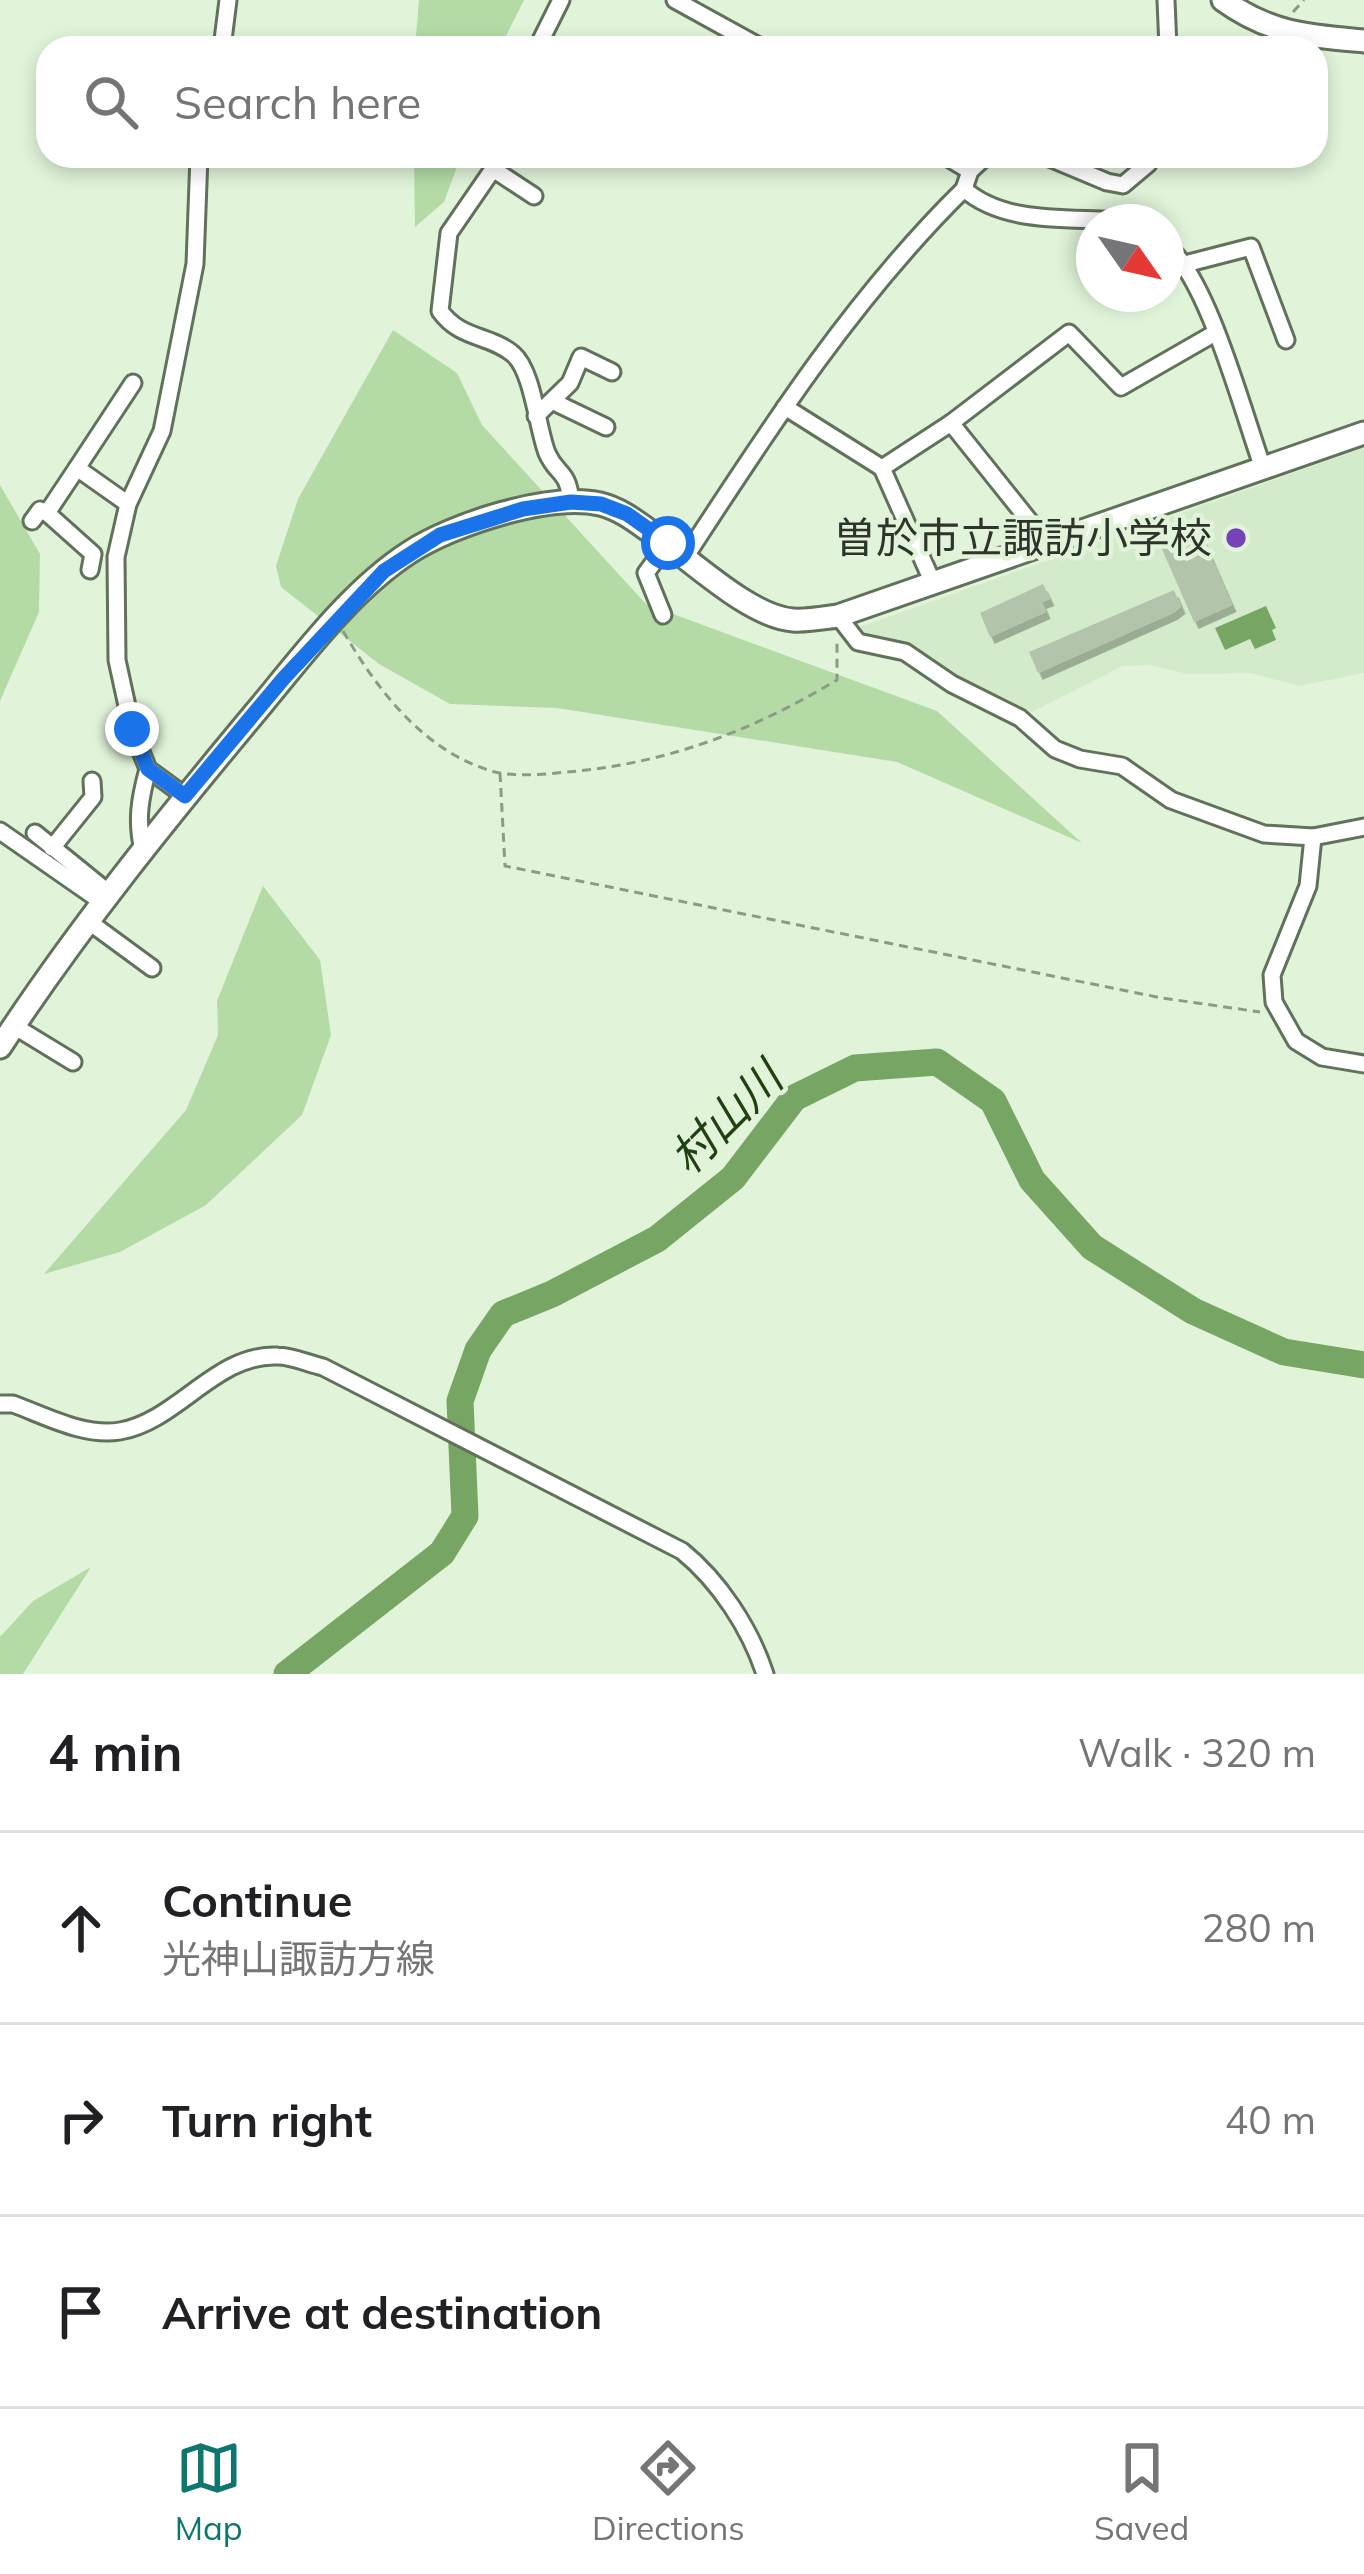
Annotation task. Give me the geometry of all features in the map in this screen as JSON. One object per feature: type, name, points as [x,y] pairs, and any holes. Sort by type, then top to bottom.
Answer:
[{"type":"main road","points":[[1222,0],[1252,21],[1309,36]]},
{"type":"main road","points":[[1328,38],[1364,41]]},
{"type":"main road","points":[[0,1047],[88,921],[185,796],[384,571],[440,535],[523,509],[571,502],[601,504],[627,514],[762,612],[790,620],[838,616],[1364,433]]},
{"type":"street","points":[[224,36],[228,0]]},
{"type":"street","points":[[543,36],[561,0]]},
{"type":"street","points":[[675,0],[740,36]]},
{"type":"street","points":[[1166,0],[1168,36]]},
{"type":"street","points":[[185,796],[148,769],[132,729],[117,660],[116,557],[128,504],[163,431],[195,264],[199,168]]},
{"type":"street","points":[[494,168],[449,233],[440,311],[452,327],[511,352],[522,366],[549,458],[569,478],[571,502]]},
{"type":"street","points":[[504,168],[534,196]]},
{"type":"street","points":[[965,168],[970,171]]},
{"type":"street","points":[[663,615],[646,573],[677,550],[878,282],[964,189],[973,168]]},
{"type":"street","points":[[1074,168],[1123,185],[1143,168]]},
{"type":"street","points":[[964,189],[975,199],[1012,212],[1076,220]]},
{"type":"street","points":[[1263,468],[1211,316],[1185,264],[1251,247],[1286,340]]},
{"type":"street","points":[[882,468],[951,423],[1069,333],[1121,386],[1215,333]]},
{"type":"street","points":[[536,416],[570,383],[581,357],[612,372]]},
{"type":"street","points":[[90,570],[93,554],[39,517],[133,383]]},
{"type":"street","points":[[552,400],[606,427]]},
{"type":"street","points":[[785,406],[882,468],[933,583]]},
{"type":"street","points":[[951,423],[1047,543]]},
{"type":"street","points":[[77,468],[128,504]]},
{"type":"street","points":[[838,616],[858,642],[905,652],[1020,718],[1055,749],[1122,766],[1171,800],[1264,834],[1313,837],[1364,827]]},
{"type":"street","points":[[143,850],[139,802],[148,769]]},
{"type":"street","points":[[52,848],[93,797],[92,781]]},
{"type":"street","points":[[0,831],[106,897]]},
{"type":"street","points":[[35,833],[106,897]]},
{"type":"street","points":[[1313,837],[1308,886],[1272,975],[1279,1015],[1296,1041],[1322,1057],[1364,1064]]},
{"type":"street","points":[[88,921],[152,968]]},
{"type":"street","points":[[14,1026],[73,1062]]},
{"type":"street","points":[[0,1404],[13,1404],[85,1430],[117,1432],[146,1424],[240,1362],[278,1356],[323,1367],[682,1550],[702,1568],[743,1626],[765,1674]]},
{"type":"path","points":[[337,620],[382,694],[409,720],[448,749],[500,773],[575,771],[665,757],[781,714],[837,680],[838,616]]},
{"type":"path","points":[[500,773],[505,866],[1162,998],[1279,1015]]},
{"type":"shaded area","points":[[419,0],[524,0],[506,36],[416,36]]},
{"type":"shaded area","points":[[414,168],[457,168],[444,202],[415,227]]},
{"type":"shaded area","points":[[393,330],[457,373],[482,425],[646,604],[937,711],[1082,843],[897,762],[557,708],[450,704],[379,664],[281,587],[276,566],[298,499]]},
{"type":"shaded area","name":"曽於市立諏訪小学校","points":[[1364,448],[1364,673],[1299,686],[1251,673],[1188,674],[1148,665],[1123,666],[1024,716],[867,640],[854,629]]},
{"type":"shaded area","points":[[0,485],[40,554],[39,612],[0,701]]},
{"type":"shaded area","points":[[1266,606],[1276,640],[1255,649],[1250,639],[1225,650],[1215,628]]},
{"type":"shaded area","points":[[263,886],[320,960],[331,1035],[302,1115],[206,1205],[120,1252],[44,1274],[186,1110],[218,1035],[217,1001]]},
{"type":"shaded area","points":[[91,1567],[23,1674],[0,1674],[0,1637],[33,1601]]},
{"type":"building","points":[[1199,530],[1232,605],[1194,622],[1161,547]]},
{"type":"building","points":[[1043,584],[1050,599],[1042,602],[1046,612],[990,637],[980,613]]},
{"type":"building","points":[[1174,590],[1181,607],[1173,613],[1038,673],[1029,652]]},
{"type":"waterway","name":"村山川","points":[[287,1674],[442,1553],[465,1516],[460,1401],[478,1350],[503,1314],[657,1239],[733,1178],[794,1098],[855,1068],[937,1062],[993,1101],[1032,1180],[1092,1247],[1193,1311],[1284,1352],[1364,1365]]},
{"type":"place","name":"曽於市立諏訪小学校","points":[[1236,538]]},
{"type":"route","points":[[132,729],[148,769],[185,796],[283,679],[384,571],[440,535],[523,509],[571,502],[601,504],[627,514],[668,543]]}]
